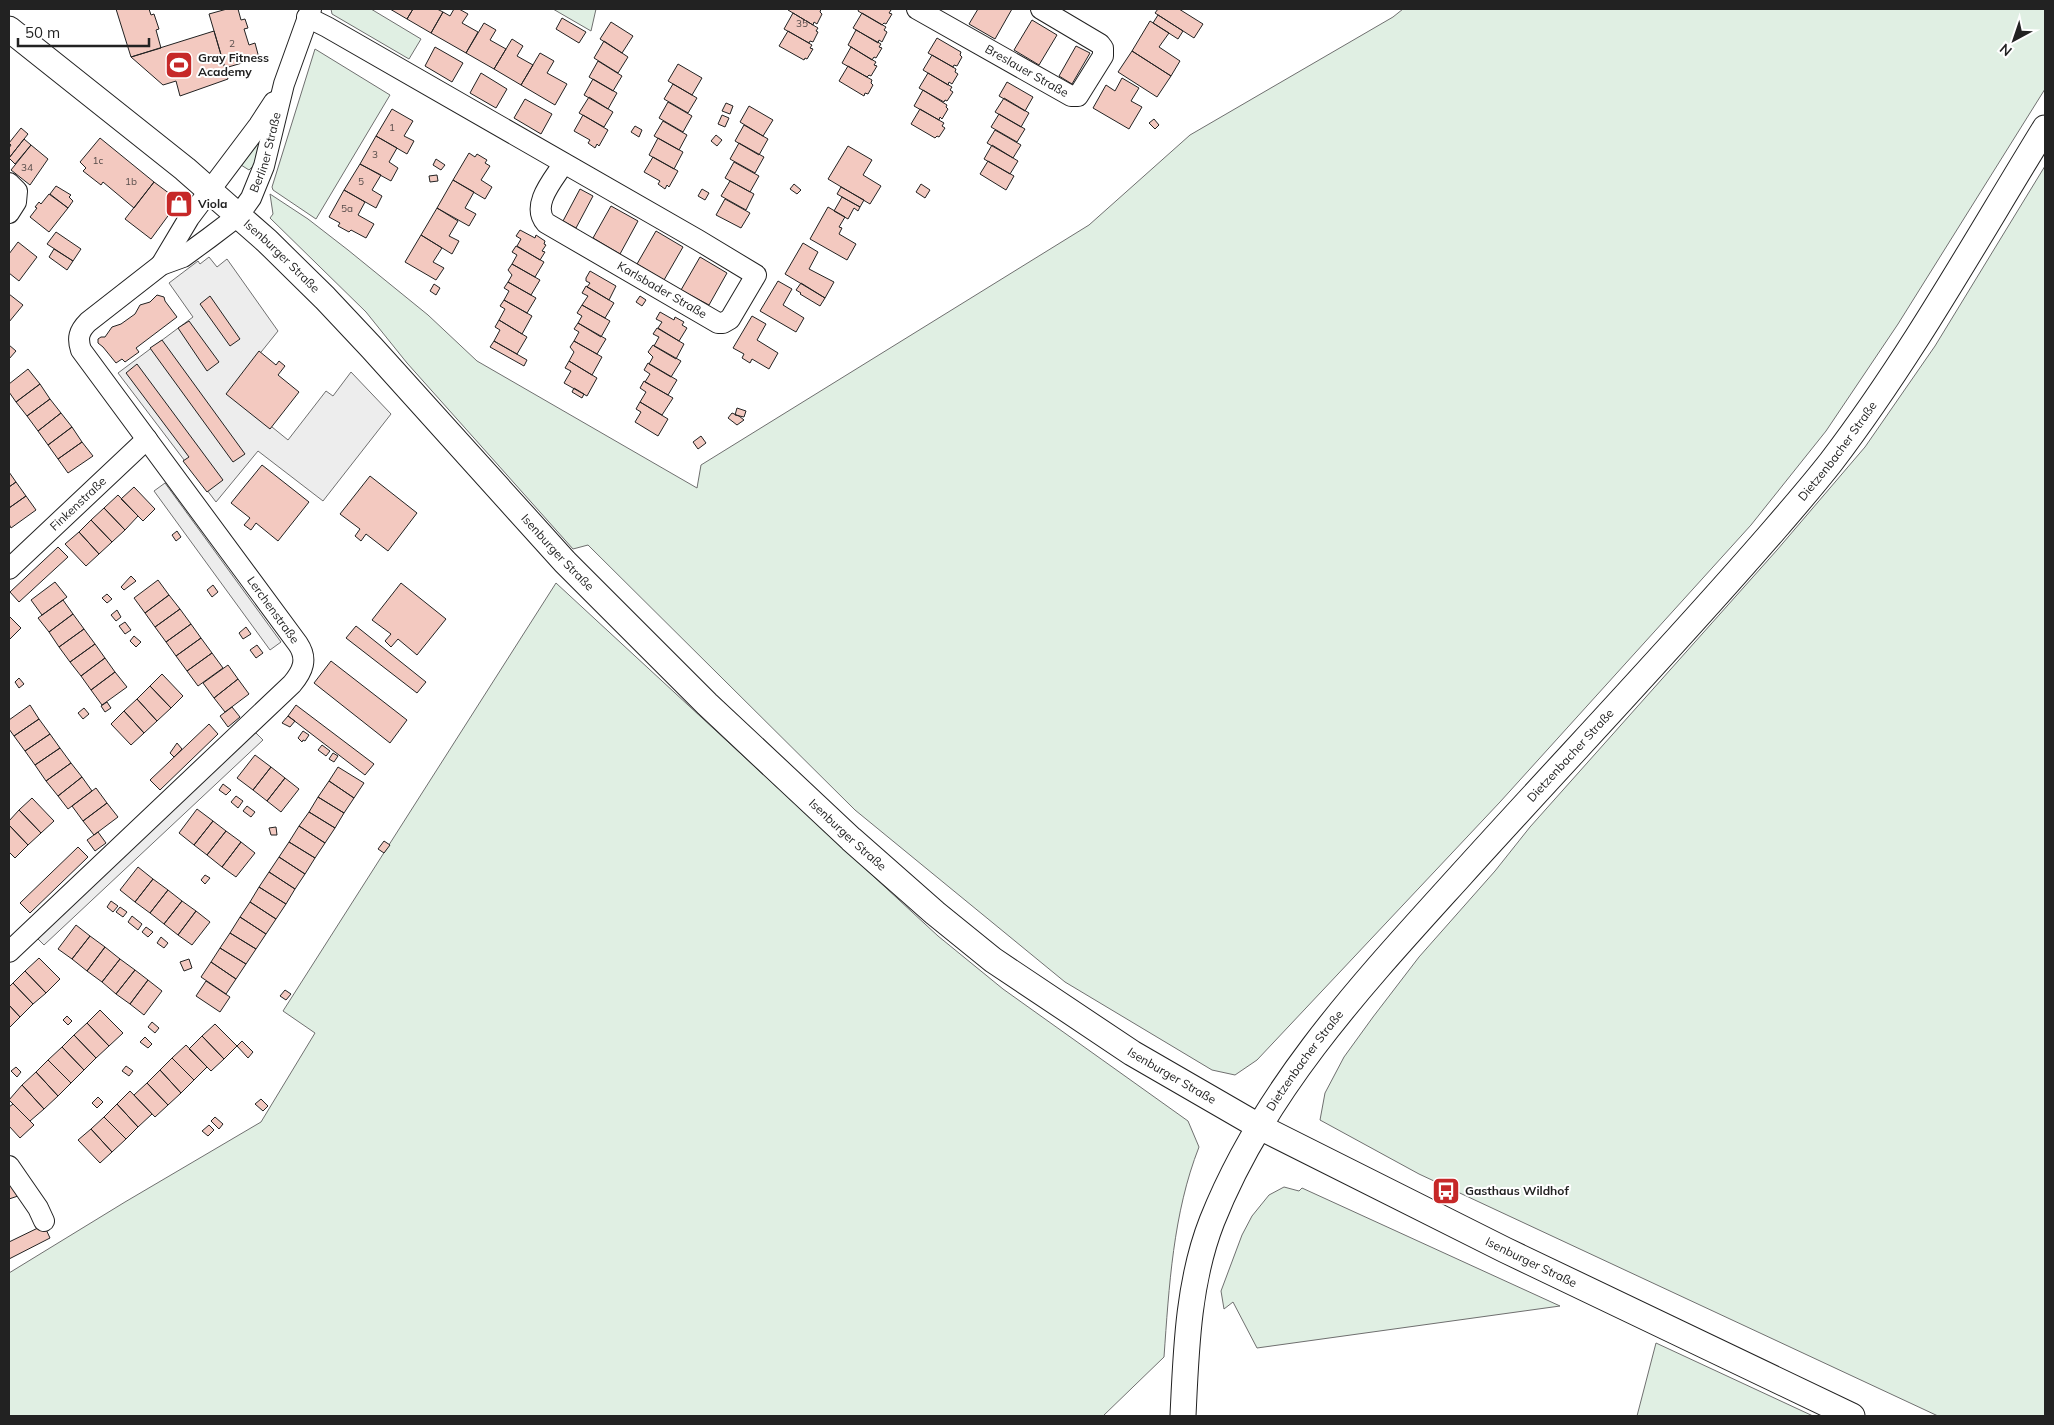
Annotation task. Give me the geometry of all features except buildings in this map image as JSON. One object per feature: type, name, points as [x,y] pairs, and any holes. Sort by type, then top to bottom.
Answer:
[{"type":"main road","name":"Isenburger Straße","points":[[9,29],[238,216],[325,298],[566,562],[707,704],[851,839],[955,929],[1032,987],[1132,1054],[1260,1127],[1505,1250],[1852,1416]]},
{"type":"main road","name":"Dietzenbacher Straße","points":[[1183,1416],[1189,1324],[1203,1249],[1211,1224],[1225,1192],[1281,1092],[1316,1043],[1384,960],[1727,584],[1830,463],[1907,352],[2045,128]]},
{"type":"street","name":"Breslauer Straße","points":[[917,9],[1071,96],[1078,96],[1103,56],[1103,48],[1100,44],[1041,9]]},
{"type":"street","name":"Berliner Straße","points":[[238,216],[251,198],[264,166],[284,84],[309,13]]},
{"type":"street","name":"Karlsbader Straße","points":[[309,13],[756,275],[730,319],[723,323],[718,323],[546,223],[542,219],[540,205],[564,163]]},
{"type":"street","name":"Berliner Straße","points":[[209,191],[263,120],[284,84]]},
{"type":"street","name":"Lerchenstraße","points":[[162,265],[176,238],[209,191]]},
{"type":"street","name":"Lerchenstraße","points":[[9,952],[292,684],[302,669],[304,661],[303,651],[81,350],[78,342],[82,328],[88,322],[162,265],[183,257],[238,216]]},
{"type":"street","name":"Finkenstraße","points":[[9,569],[147,439]]},
{"type":"street","points":[[9,1166],[38,1208],[44,1221]]},
{"type":"green space","points":[[331,9],[371,9],[421,39],[409,59],[332,14]]},
{"type":"green space","points":[[553,9],[596,9],[591,31]]},
{"type":"green space","points":[[1403,9],[2045,9],[2045,89],[1898,324],[1826,431],[1751,525],[1500,802],[1257,1060],[1235,1075],[1212,1070],[1065,982],[855,810],[588,545],[573,549],[407,363],[366,312],[270,218],[273,214],[270,194],[308,219],[348,250],[428,315],[477,361],[697,488],[701,465],[1089,225],[1190,135],[1393,17]]},
{"type":"green space","points":[[315,49],[390,95],[316,219],[273,190],[272,187]]},
{"type":"green space","points":[[265,126],[254,165],[249,170],[241,165]]},
{"type":"green space","points":[[2045,166],[2045,1416],[1938,1416],[1419,1174],[1320,1120],[1325,1093],[1344,1057],[1419,957],[1495,871],[1530,827],[1777,550],[1865,447],[1935,346]]},
{"type":"green space","points":[[556,583],[938,936],[1003,989],[1188,1121],[1199,1147],[1190,1172],[1178,1224],[1170,1277],[1164,1357],[1103,1416],[9,1416],[9,1273],[261,1122],[315,1033],[283,1011]]},
{"type":"green space","points":[[1284,1187],[1299,1191],[1302,1188],[1560,1306],[1257,1348],[1233,1302],[1224,1309],[1221,1291],[1242,1235],[1252,1216],[1269,1195]]},
{"type":"green space","points":[[1656,1343],[1813,1416],[1637,1416]]},
{"type":"shaded area","points":[[209,257],[217,267],[227,259],[278,331],[229,392],[288,440],[326,391],[333,396],[351,372],[391,414],[323,501],[258,451],[216,502],[118,373],[193,317],[169,283],[198,261],[200,264]]},
{"type":"shaded area","points":[[165,483],[281,642],[270,650],[154,491]]},
{"type":"shaded area","points":[[253,730],[263,740],[44,945],[34,935]]},
{"type":"place","name":"Gray Fitness Academy","points":[[179,65]]},
{"type":"place","name":"Viola","points":[[179,204]]},
{"type":"place","name":"Gasthaus Wildhof","points":[[1446,1191]]}]
